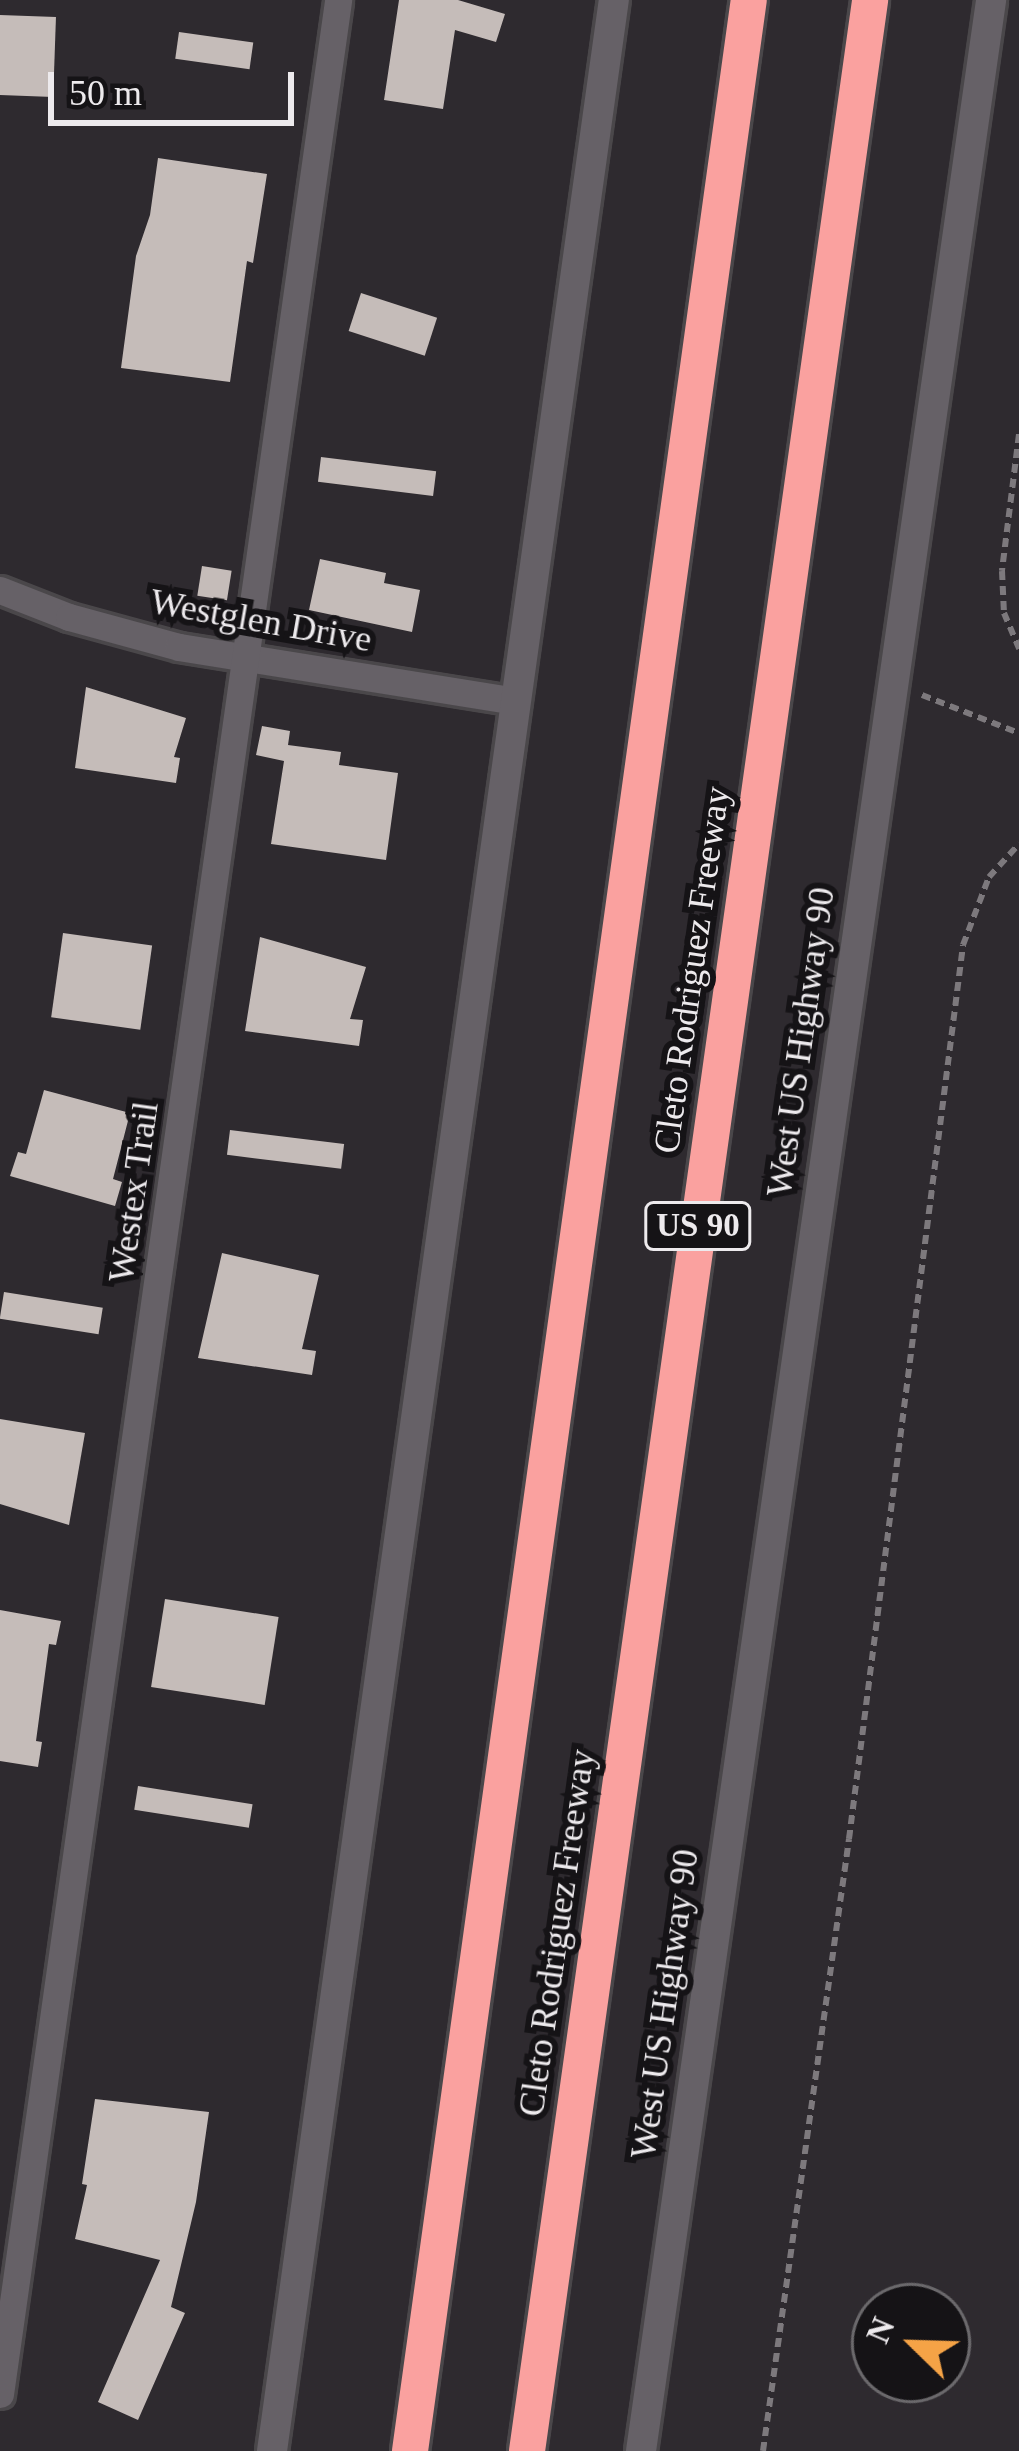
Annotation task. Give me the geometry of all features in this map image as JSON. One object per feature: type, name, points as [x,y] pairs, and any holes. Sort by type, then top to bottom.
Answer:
[{"type":"highway","name":"Cleto Rodriguez Freeway","points":[[410,2451],[748,0]]},
{"type":"highway","name":"Cleto Rodriguez Freeway","points":[[527,2451],[870,0]]},
{"type":"main road","points":[[272,2451],[614,0]]},
{"type":"main road","name":"West US Highway 90","points":[[641,2451],[991,0]]},
{"type":"street","name":"Westex Trail","points":[[1,2394],[338,0]]},
{"type":"street","name":"Westglen Drive","points":[[0,590],[120,632],[516,701]]},
{"type":"path","points":[[1019,434],[1002,571],[1004,613],[1019,649]]},
{"type":"path","points":[[891,682],[1019,734]]},
{"type":"path","points":[[763,2451],[849,1839],[963,945],[988,877],[1019,844]]},
{"type":"building","points":[[399,0],[458,0],[505,14],[496,42],[455,30],[443,109],[384,100]]},
{"type":"building","points":[[0,15],[56,17],[53,97],[0,95]]},
{"type":"building","points":[[179,32],[253,42],[250,69],[175,59]]},
{"type":"building","points":[[158,158],[267,174],[253,263],[247,261],[230,382],[121,368],[136,256],[150,215]]},
{"type":"building","points":[[361,293],[437,318],[425,356],[349,331]]},
{"type":"building","points":[[321,457],[436,471],[433,496],[318,482]]},
{"type":"building","points":[[320,559],[386,573],[384,583],[420,590],[412,632],[309,610]]},
{"type":"building","points":[[202,566],[232,571],[227,600],[197,596]]},
{"type":"building","points":[[86,687],[186,718],[174,757],[180,758],[176,783],[75,768]]},
{"type":"building","points":[[262,726],[290,731],[288,745],[341,752],[339,765],[398,773],[386,860],[271,844],[284,761],[256,755]]},
{"type":"building","points":[[63,933],[152,946],[140,1030],[51,1017]]},
{"type":"building","points":[[260,937],[366,967],[350,1019],[363,1020],[359,1046],[245,1031]]},
{"type":"building","points":[[44,1090],[130,1113],[113,1179],[122,1182],[115,1206],[10,1176],[18,1152],[26,1154]]},
{"type":"building","points":[[230,1130],[344,1144],[341,1169],[227,1155]]},
{"type":"building","points":[[222,1253],[319,1275],[302,1349],[316,1351],[312,1375],[198,1358]]},
{"type":"building","points":[[4,1292],[103,1308],[99,1334],[0,1319]]},
{"type":"building","points":[[0,1419],[85,1433],[69,1525],[0,1504]]},
{"type":"building","points":[[165,1599],[279,1617],[265,1705],[151,1687]]},
{"type":"building","points":[[0,1610],[61,1621],[56,1645],[49,1644],[36,1741],[42,1742],[38,1767],[0,1761]]},
{"type":"building","points":[[138,1786],[253,1804],[249,1828],[134,1810]]},
{"type":"building","points":[[95,2099],[209,2112],[196,2202],[171,2307],[185,2313],[138,2420],[98,2402],[160,2260],[75,2239],[87,2185],[82,2184]]}]
